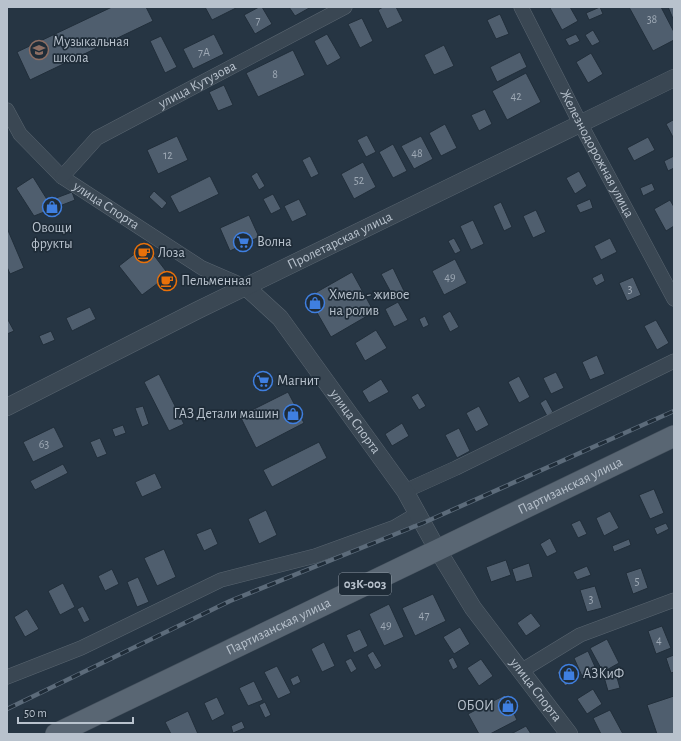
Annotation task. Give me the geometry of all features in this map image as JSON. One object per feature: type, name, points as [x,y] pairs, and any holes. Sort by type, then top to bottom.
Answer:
[{"type":"main road","name":"Партизанская улица","points":[[56,734],[674,436]]},
{"type":"street","name":"улица Кутузова","points":[[62,177],[97,138],[345,7]]},
{"type":"street","name":"Железнодорожная улица","points":[[521,7],[580,124],[674,299]]},
{"type":"street","name":"Пролетарская улица","points":[[7,407],[198,310],[674,78]]},
{"type":"street","name":"улица Спорта","points":[[7,110],[20,134],[62,177],[202,268],[246,287],[280,318],[405,491],[437,549],[474,608],[569,734]]},
{"type":"street","points":[[405,491],[561,417],[674,361]]},
{"type":"street","points":[[7,677],[81,648],[221,580],[315,556],[395,527],[417,514]]},
{"type":"street","points":[[521,670],[580,635],[674,600]]},
{"type":"building","points":[[112,7],[146,7],[153,21],[30,80],[17,52]]},
{"type":"building","points":[[205,7],[235,7],[236,8],[212,20]]},
{"type":"building","points":[[259,7],[262,7],[272,24],[255,34],[244,15]]},
{"type":"building","points":[[289,7],[311,7],[295,16]]},
{"type":"building","points":[[383,7],[396,7],[403,21],[387,29],[378,10]]},
{"type":"building","points":[[570,7],[578,21],[562,30],[550,8]]},
{"type":"building","points":[[600,7],[603,14],[589,20],[586,13]]},
{"type":"building","points":[[629,7],[661,7],[674,32],[674,40],[653,51]]},
{"type":"building","points":[[668,7],[674,7],[674,21]]},
{"type":"building","points":[[500,14],[509,34],[496,39],[487,20]]},
{"type":"building","points":[[362,18],[373,41],[360,48],[348,24]]},
{"type":"building","points":[[593,30],[600,42],[592,46],[585,35]]},
{"type":"building","points":[[214,34],[224,54],[193,69],[183,49]]},
{"type":"building","points":[[327,34],[341,58],[327,66],[314,41]]},
{"type":"building","points":[[576,34],[580,41],[569,46],[565,39]]},
{"type":"building","points":[[161,36],[177,67],[165,73],[150,41]]},
{"type":"building","points":[[444,45],[454,66],[434,75],[424,55]]},
{"type":"building","points":[[293,50],[305,75],[258,97],[246,73]]},
{"type":"building","points":[[520,52],[527,67],[497,82],[490,67]]},
{"type":"building","points":[[591,53],[603,74],[588,83],[576,62]]},
{"type":"building","points":[[526,73],[541,102],[507,120],[492,91]]},
{"type":"building","points":[[224,85],[233,105],[218,111],[209,92]]},
{"type":"building","points":[[485,109],[492,124],[479,131],[471,115]]},
{"type":"building","points":[[673,120],[674,123],[674,139],[666,124]]},
{"type":"building","points":[[445,124],[457,148],[441,156],[429,133]]},
{"type":"building","points":[[367,135],[376,152],[366,157],[357,140]]},
{"type":"building","points":[[177,136],[188,160],[158,174],[147,150]]},
{"type":"building","points":[[421,136],[433,159],[414,169],[401,146]]},
{"type":"building","points":[[648,137],[655,150],[634,161],[627,148]]},
{"type":"building","points":[[393,144],[407,171],[393,178],[379,152]]},
{"type":"building","points":[[310,156],[319,174],[311,178],[302,160]]},
{"type":"building","points":[[674,156],[674,168],[668,171],[664,161]]},
{"type":"building","points":[[363,162],[376,187],[354,199],[341,174]]},
{"type":"building","points":[[579,171],[587,186],[575,194],[566,178]]},
{"type":"building","points":[[257,172],[265,186],[259,190],[251,176]]},
{"type":"building","points":[[210,176],[219,194],[179,213],[170,196]]},
{"type":"building","points":[[33,177],[48,201],[72,192],[75,200],[34,216],[16,188]]},
{"type":"building","points":[[652,183],[655,190],[643,196],[640,188]]},
{"type":"building","points":[[154,191],[167,203],[162,209],[149,197]]},
{"type":"building","points":[[273,194],[281,209],[271,214],[263,199]]},
{"type":"building","points":[[299,199],[307,215],[292,222],[284,206]]},
{"type":"building","points":[[590,199],[593,208],[580,213],[576,205]]},
{"type":"building","points":[[670,200],[674,207],[674,226],[666,231],[654,209]]},
{"type":"building","points":[[501,202],[512,227],[504,231],[493,206]]},
{"type":"building","points":[[536,210],[546,232],[533,238],[523,216]]},
{"type":"building","points":[[249,215],[259,237],[230,251],[220,228]]},
{"type":"building","points":[[473,220],[484,244],[471,250],[460,226]]},
{"type":"building","points":[[7,228],[24,268],[10,274],[7,267]]},
{"type":"building","points":[[454,238],[461,251],[455,254],[448,241]]},
{"type":"building","points":[[610,238],[617,252],[601,260],[594,246]]},
{"type":"building","points":[[146,245],[169,275],[142,295],[119,266]]},
{"type":"building","points":[[455,259],[467,283],[444,295],[432,271]]},
{"type":"building","points":[[393,268],[405,293],[394,298],[381,274]]},
{"type":"building","points":[[352,272],[374,312],[331,337],[308,297]]},
{"type":"building","points":[[602,273],[605,281],[596,286],[592,278]]},
{"type":"building","points":[[633,277],[641,295],[627,301],[619,283]]},
{"type":"building","points":[[398,302],[408,320],[394,327],[385,309]]},
{"type":"building","points":[[90,307],[96,319],[72,331],[66,318]]},
{"type":"building","points":[[450,311],[459,327],[450,332],[442,316]]},
{"type":"building","points":[[425,316],[429,325],[423,328],[419,319]]},
{"type":"building","points":[[7,318],[14,331],[7,334]]},
{"type":"building","points":[[656,320],[669,343],[657,350],[644,326]]},
{"type":"building","points":[[376,330],[387,348],[365,361],[355,343]]},
{"type":"building","points":[[51,331],[55,340],[43,345],[39,336]]},
{"type":"building","points":[[597,355],[605,374],[590,380],[582,362]]},
{"type":"building","points":[[556,372],[564,388],[551,394],[543,378]]},
{"type":"building","points":[[159,374],[184,424],[169,431],[144,382]]},
{"type":"building","points":[[519,376],[530,397],[519,403],[508,382]]},
{"type":"building","points":[[381,379],[389,392],[369,403],[362,391]]},
{"type":"building","points":[[288,392],[304,423],[256,448],[240,416]]},
{"type":"building","points":[[418,393],[426,406],[419,410],[411,397]]},
{"type":"building","points":[[546,399],[553,412],[547,416],[540,403]]},
{"type":"building","points":[[143,406],[149,424],[142,427],[135,408]]},
{"type":"building","points":[[479,406],[489,425],[476,432],[466,413]]},
{"type":"building","points":[[402,423],[409,436],[392,446],[385,434]]},
{"type":"building","points":[[123,425],[126,433],[115,437],[112,429]]},
{"type":"building","points":[[54,427],[64,447],[33,462],[23,442]]},
{"type":"building","points":[[459,428],[470,451],[457,458],[445,435]]},
{"type":"building","points":[[100,438],[107,454],[97,458],[90,442]]},
{"type":"building","points":[[319,442],[327,458],[272,487],[263,470]]},
{"type":"building","points":[[63,464],[68,473],[35,490],[30,481]]},
{"type":"building","points":[[155,473],[162,488],[142,497],[135,482]]},
{"type":"building","points":[[654,489],[664,513],[650,519],[639,495]]},
{"type":"building","points":[[266,510],[277,535],[259,544],[248,519]]},
{"type":"building","points":[[610,511],[619,528],[604,536],[596,518]]},
{"type":"building","points":[[580,520],[587,534],[578,538],[571,524]]},
{"type":"building","points":[[666,523],[669,529],[657,535],[654,528]]},
{"type":"building","points":[[211,528],[218,544],[204,551],[196,534]]},
{"type":"building","points":[[550,538],[557,552],[547,557],[540,544]]},
{"type":"building","points":[[629,539],[631,545],[614,552],[612,546]]},
{"type":"building","points":[[164,549],[176,577],[157,586],[144,558]]},
{"type":"building","points":[[506,560],[511,575],[491,582],[486,567]]},
{"type":"building","points":[[529,563],[533,577],[516,582],[512,569]]},
{"type":"building","points":[[587,566],[591,575],[577,580],[573,572]]},
{"type":"building","points":[[641,568],[648,588],[633,594],[626,573]]},
{"type":"building","points":[[112,569],[119,584],[105,591],[98,576]]},
{"type":"building","points":[[138,577],[149,602],[137,607],[127,582]]},
{"type":"building","points":[[63,583],[75,607],[60,615],[48,591]]},
{"type":"building","points":[[595,586],[602,608],[587,612],[580,590]]},
{"type":"building","points":[[433,594],[446,621],[415,636],[402,608]]},
{"type":"building","points":[[389,604],[404,637],[384,646],[369,614]]},
{"type":"building","points":[[83,606],[90,620],[84,623],[77,609]]},
{"type":"building","points":[[27,609],[39,629],[25,637],[14,617]]},
{"type":"building","points":[[531,613],[541,626],[526,636],[517,623]]},
{"type":"building","points":[[662,626],[671,648],[656,654],[648,631]]},
{"type":"building","points":[[460,627],[470,644],[454,654],[443,637]]},
{"type":"building","points":[[360,629],[368,646],[354,653],[346,635]]},
{"type":"building","points":[[607,639],[619,663],[603,672],[590,648]]},
{"type":"building","points":[[324,642],[335,666],[322,672],[311,649]]},
{"type":"building","points":[[373,651],[382,666],[375,670],[367,655]]},
{"type":"building","points":[[588,651],[596,669],[582,676],[574,658]]},
{"type":"building","points":[[674,655],[674,672],[671,673],[666,658]]},
{"type":"building","points":[[453,657],[458,667],[453,670],[448,660]]},
{"type":"building","points":[[351,658],[357,669],[351,673],[345,661]]},
{"type":"building","points":[[481,659],[493,676],[479,686],[467,668]]},
{"type":"building","points":[[572,663],[580,677],[565,686],[557,672]]},
{"type":"building","points":[[277,666],[291,693],[278,699],[264,672]]},
{"type":"building","points":[[616,674],[620,688],[608,691],[604,677]]},
{"type":"building","points":[[298,675],[301,682],[293,686],[290,679]]},
{"type":"building","points":[[254,681],[263,700],[248,706],[239,688]]},
{"type":"building","points":[[593,689],[602,704],[587,714],[577,699]]},
{"type":"building","points":[[505,695],[517,720],[490,734],[479,734],[468,714]]},
{"type":"building","points":[[674,696],[674,734],[657,734],[647,705]]},
{"type":"building","points":[[217,697],[225,714],[212,721],[204,703]]},
{"type":"building","points":[[265,702],[271,715],[265,718],[259,705]]},
{"type":"building","points":[[610,710],[623,734],[601,734],[593,718]]},
{"type":"building","points":[[188,711],[198,734],[171,734],[165,722]]},
{"type":"building","points":[[242,721],[245,728],[233,733],[231,726]]},
{"type":"building","points":[[526,726],[531,734],[511,734]]},
{"type":"railway","points":[[7,709],[230,601],[423,523],[674,411]]},
{"type":"place","name":"Музыкальная школа","points":[[39,50]]},
{"type":"place","name":"Овощи фрукты","points":[[52,207]]},
{"type":"place","name":"Волна","points":[[243,242]]},
{"type":"place","name":"Лоза","points":[[144,253]]},
{"type":"place","name":"Пельменная","points":[[167,281]]},
{"type":"place","name":"Хмель - живое на ролив","points":[[315,303]]},
{"type":"place","name":"Магнит","points":[[263,381]]},
{"type":"place","name":"ГАЗ Детали машин","points":[[293,414]]},
{"type":"place","name":"АЗКиФ","points":[[569,674]]},
{"type":"place","name":"ОБОИ","points":[[508,706]]}]
